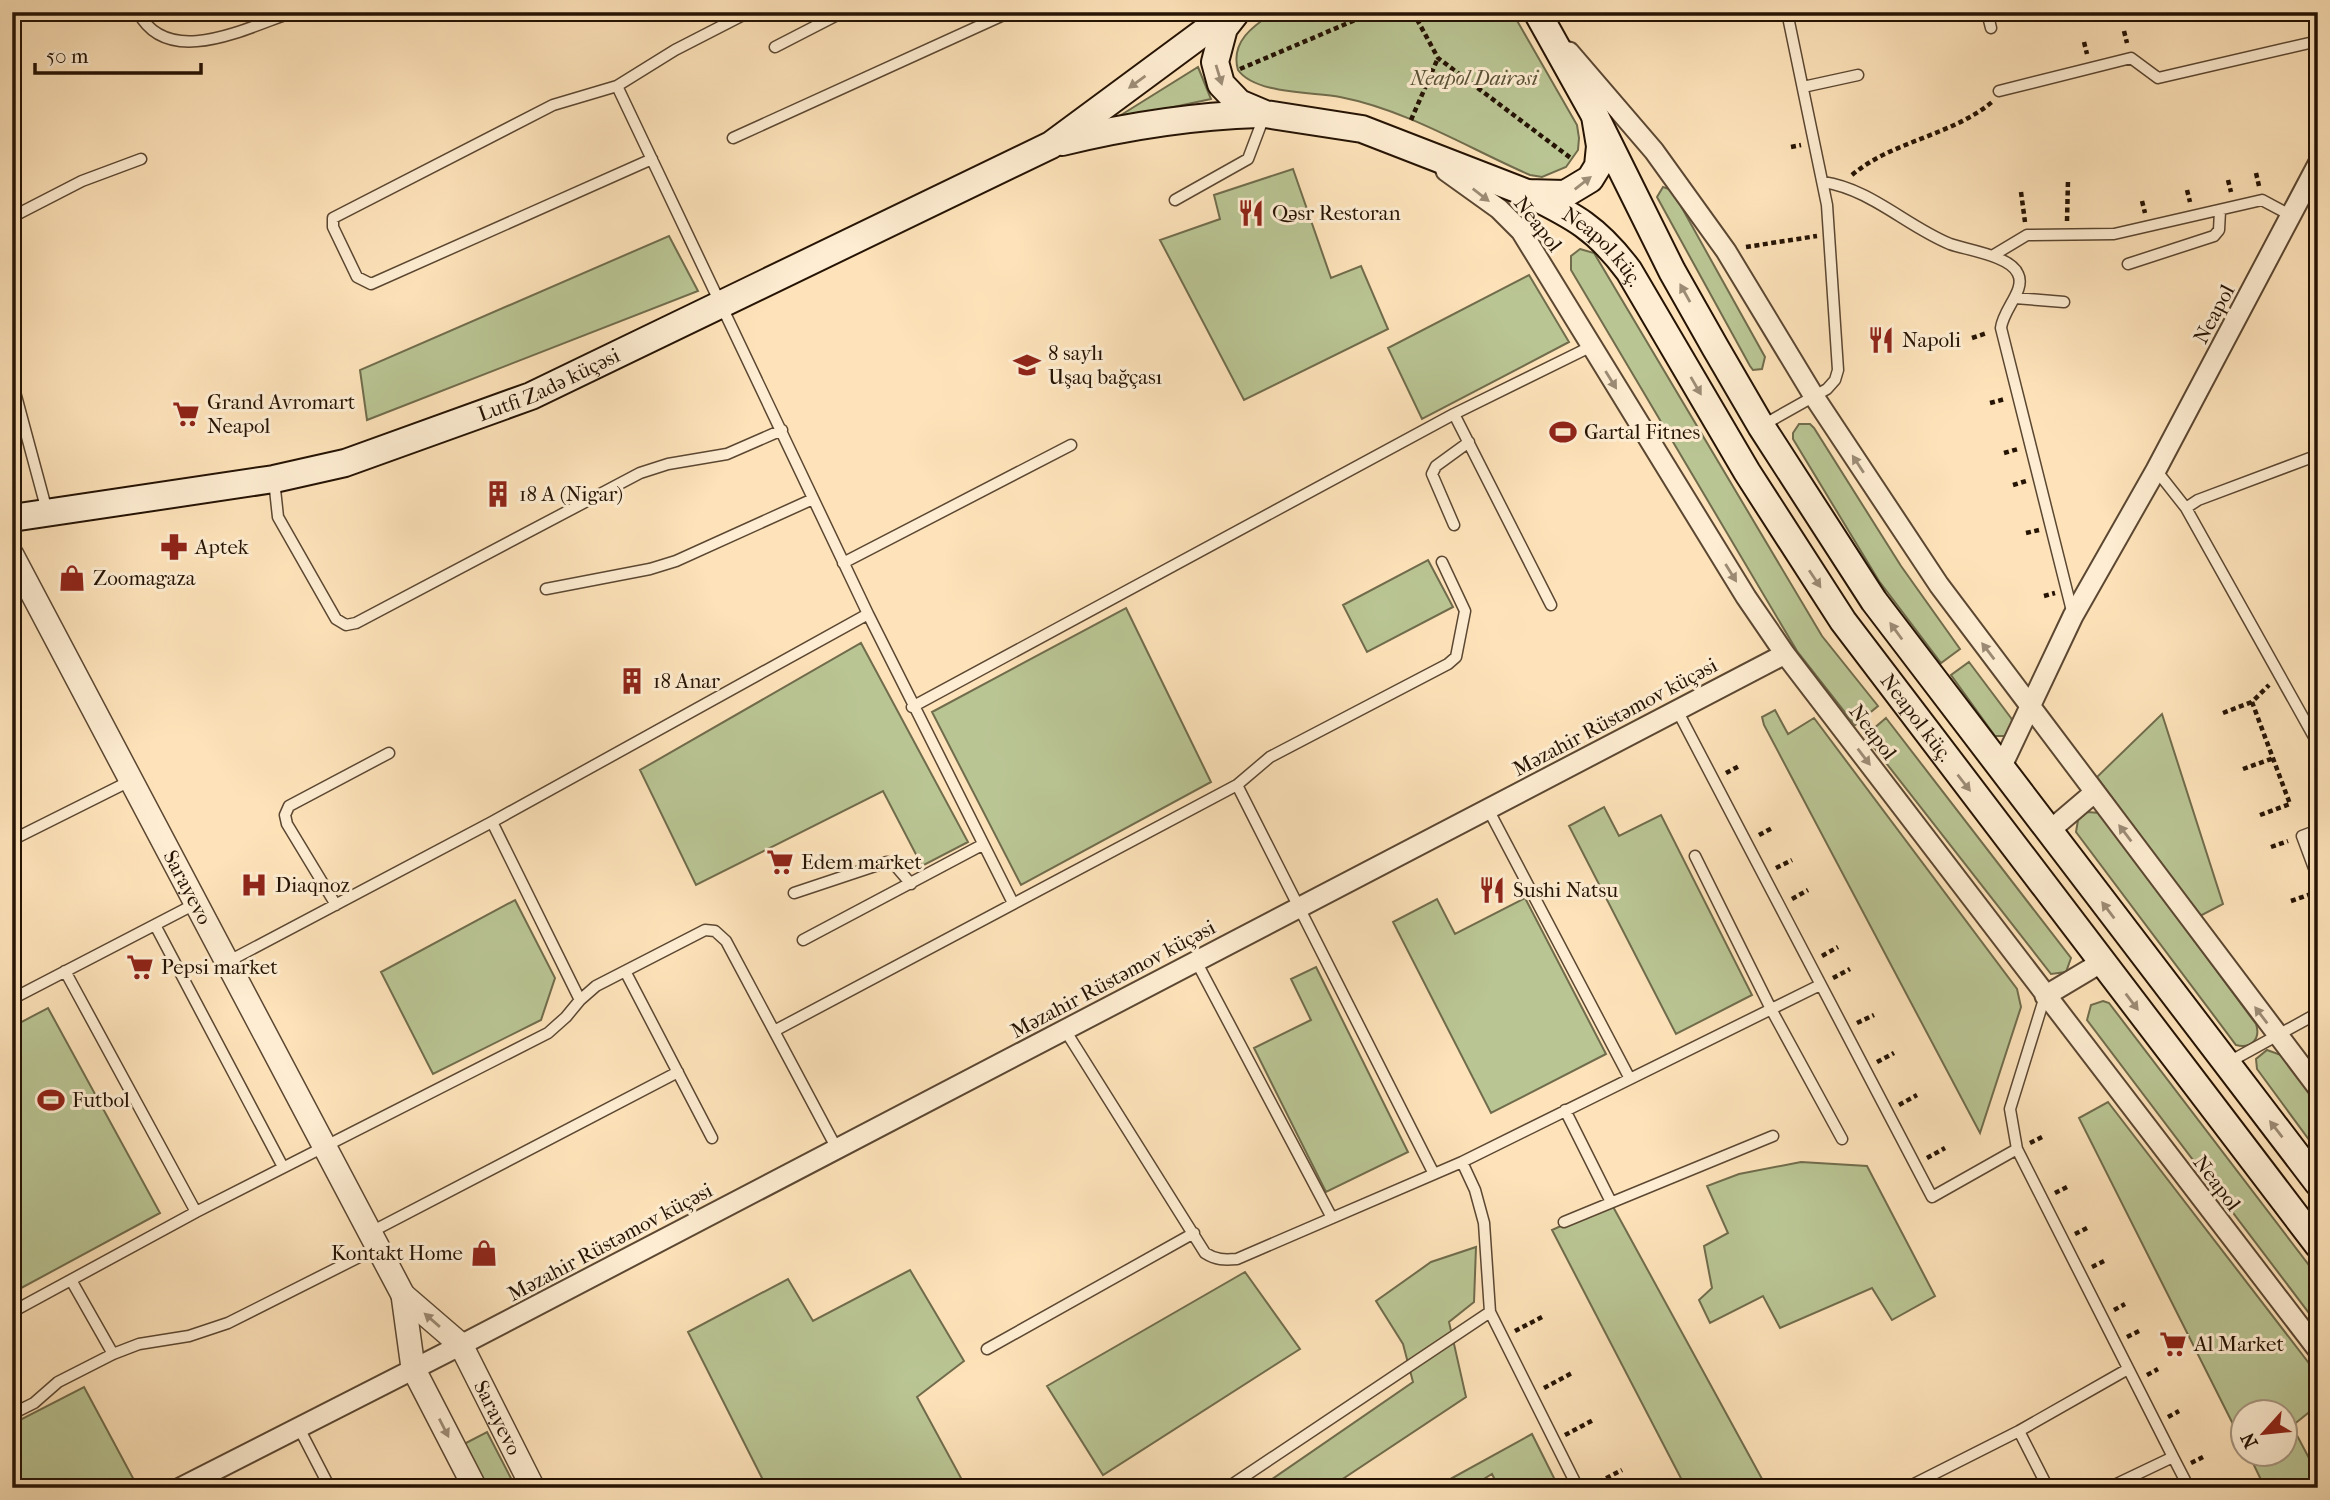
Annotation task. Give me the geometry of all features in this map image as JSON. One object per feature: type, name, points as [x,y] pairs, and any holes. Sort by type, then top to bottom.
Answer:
[{"type":"main road","points":[[1233,12],[1217,47],[1215,62],[1220,84],[1239,103],[1265,114]]},
{"type":"main road","points":[[1051,145],[1233,12]]},
{"type":"main road","name":"Neapol küç.","points":[[1540,18],[1595,116],[1672,271],[1761,426],[1874,601],[2000,770],[2318,1183]]},
{"type":"main road","points":[[1051,145],[1127,126],[1174,119],[1265,114],[1408,132],[1527,192],[1565,194],[1590,179],[1598,166],[1600,146],[1595,116]]},
{"type":"main road","name":"Lutfi Zadə küçəsi","points":[[12,519],[274,479],[345,463],[519,401],[1051,145]]},
{"type":"main road","name":"Neapol küç.","points":[[1527,192],[1588,224],[1610,245],[1629,271],[1747,472],[1843,621],[2318,1245]]},
{"type":"street","points":[[1540,18],[1654,151],[1726,251],[1815,398],[1939,585],[2318,1088]]},
{"type":"street","name":"Neapol","points":[[1408,132],[1521,231],[1746,597],[1786,654],[2318,1350]]},
{"type":"street","name":"Neapol","points":[[2000,770],[2073,616],[2157,470],[2318,164]]},
{"type":"street","name":"Sarayevo","points":[[12,555],[229,961],[403,1295]]},
{"type":"street","name":"Məzahir Rüstəmov küçəsi","points":[[413,1368],[1786,654]]},
{"type":"street","points":[[2048,832],[2095,792]]},
{"type":"street","points":[[2045,996],[2102,962]]},
{"type":"street","points":[[403,1295],[461,1345]]},
{"type":"street","points":[[403,1295],[413,1368],[475,1488]]},
{"type":"street","name":"Sarayevo","points":[[461,1345],[533,1488]]},
{"type":"street","points":[[180,1488],[413,1368]]},
{"type":"lane","points":[[138,12],[145,26],[170,40],[204,41],[293,12]]},
{"type":"lane","points":[[652,159],[371,284],[357,277],[333,228],[333,218],[553,105],[617,86],[675,50],[749,12]]},
{"type":"lane","points":[[775,47],[843,12]]},
{"type":"lane","points":[[733,138],[1010,12]]},
{"type":"lane","points":[[1761,426],[1815,398],[1835,380],[1838,370],[1824,182],[1787,12]]},
{"type":"lane","points":[[1987,12],[1992,29]]},
{"type":"lane","points":[[1999,91],[2131,58],[2158,78],[2318,40]]},
{"type":"lane","points":[[1803,87],[1858,75]]},
{"type":"lane","points":[[617,86],[912,707],[1013,903]]},
{"type":"lane","points":[[1175,200],[1248,159],[1265,114]]},
{"type":"lane","points":[[12,217],[82,181],[141,159]]},
{"type":"lane","points":[[1824,182],[1861,193],[1950,244],[1992,256],[2018,272],[2019,290],[2003,314],[2001,328],[2073,616]]},
{"type":"lane","points":[[1992,256],[2027,235],[2114,234],[2262,200],[2292,216]]},
{"type":"lane","points":[[2128,264],[2214,236],[2219,230],[2220,211]]},
{"type":"lane","points":[[2015,298],[2064,302]]},
{"type":"lane","points":[[912,707],[1454,414],[1590,347]]},
{"type":"lane","points":[[12,381],[47,512]]},
{"type":"lane","points":[[1454,414],[1551,605]]},
{"type":"lane","points":[[274,479],[278,517],[336,619],[346,625],[356,623],[640,473],[668,464],[727,454],[782,430]]},
{"type":"lane","points":[[1454,525],[1432,474],[1436,466],[1468,442]]},
{"type":"lane","points":[[843,563],[1071,445]]},
{"type":"lane","points":[[2186,509],[2198,500],[2318,455]]},
{"type":"lane","points":[[2157,470],[2186,509],[2318,744]]},
{"type":"lane","points":[[545,589],[663,565],[813,499]]},
{"type":"lane","points":[[776,1030],[1237,785],[1270,757],[1448,664],[1456,657],[1465,611],[1442,562]]},
{"type":"lane","points":[[229,961],[492,822],[867,614]]},
{"type":"lane","points":[[1677,710],[1932,1197],[2017,1149]]},
{"type":"lane","points":[[336,905],[287,824],[285,815],[289,806],[389,753]]},
{"type":"lane","points":[[12,840],[132,780]]},
{"type":"lane","points":[[1237,785],[1434,1174]]},
{"type":"lane","points":[[1488,809],[1629,1077]]},
{"type":"lane","points":[[492,822],[580,1000]]},
{"type":"lane","points":[[2318,830],[2302,836],[2318,879]]},
{"type":"lane","points":[[803,940],[982,845]]},
{"type":"lane","points":[[1695,856],[1771,1009],[1842,1139]]},
{"type":"lane","points":[[794,893],[887,862],[894,864],[911,884]]},
{"type":"lane","points":[[12,999],[197,902]]},
{"type":"lane","points":[[155,925],[283,1167]]},
{"type":"lane","points":[[12,1312],[196,1212],[548,1033],[596,986],[705,930],[715,931],[726,940],[837,1149]]},
{"type":"lane","points":[[1196,961],[1332,1218]]},
{"type":"lane","points":[[65,971],[196,1212]]},
{"type":"lane","points":[[625,971],[712,1138]]},
{"type":"lane","points":[[1065,1030],[1205,1253],[1213,1259],[1237,1259],[1462,1161],[1820,985]]},
{"type":"lane","points":[[2045,996],[2010,1109],[2017,1149],[2189,1488]]},
{"type":"lane","points":[[2225,1064],[2318,1013]]},
{"type":"lane","points":[[12,1414],[34,1403],[58,1382],[113,1354],[139,1344],[189,1336],[228,1323],[678,1072]]},
{"type":"lane","points":[[1565,1110],[1611,1202]]},
{"type":"lane","points":[[1564,1222],[1773,1136]]},
{"type":"lane","points":[[1462,1161],[1475,1190],[1484,1223],[1490,1312],[1578,1488]]},
{"type":"lane","points":[[987,1349],[1194,1233]]},
{"type":"lane","points":[[71,1280],[113,1354]]},
{"type":"lane","points":[[1227,1488],[1490,1312]]},
{"type":"lane","points":[[1914,1484],[2019,1431],[2128,1369]]},
{"type":"lane","points":[[299,1428],[330,1488]]},
{"type":"lane","points":[[2019,1431],[2048,1488]]},
{"type":"lane","points":[[2108,1488],[2173,1457]]},
{"type":"path","points":[[1238,70],[1374,12]]},
{"type":"path","points":[[1413,12],[1438,58],[1573,159]]},
{"type":"path","points":[[1408,132],[1438,58]]},
{"type":"path","points":[[1841,185],[1867,162],[1966,121],[1992,103],[1999,91]]},
{"type":"path","points":[[2066,234],[2068,180]]},
{"type":"path","points":[[2021,191],[2027,235]]},
{"type":"path","points":[[1726,251],[1828,234]]},
{"type":"path","points":[[2223,713],[2252,702],[2279,675]]},
{"type":"path","points":[[2252,702],[2290,804],[2260,815]]},
{"type":"path","points":[[2243,769],[2274,758]]},
{"type":"path","points":[[2291,901],[2318,891]]},
{"type":"path","points":[[2311,957],[2318,954]]},
{"type":"path","points":[[1503,1338],[1542,1317]]},
{"type":"path","points":[[1531,1395],[1572,1373]]},
{"type":"path","points":[[1554,1441],[1595,1419]]},
{"type":"path","points":[[1588,1488],[1622,1470]]},
{"type":"green space","name":"Neapol Dairəsi","points":[[1274,12],[1512,12],[1577,125],[1578,150],[1566,167],[1542,177],[1530,175],[1413,120],[1365,103],[1257,84],[1238,70],[1237,51],[1251,29]]},
{"type":"green space","points":[[1198,67],[1211,99],[1113,120]]},
{"type":"green space","points":[[1293,169],[1331,278],[1361,266],[1388,329],[1244,400],[1160,240],[1220,219],[1214,195]]},
{"type":"green space","points":[[1663,187],[1672,190],[1765,357],[1762,369],[1753,370],[1750,366],[1657,197]]},
{"type":"green space","points":[[669,236],[698,291],[367,420],[360,370]]},
{"type":"green space","points":[[1580,249],[1594,253],[1822,636],[1878,706],[1855,725],[1797,651],[1571,270],[1571,256]]},
{"type":"green space","points":[[1529,275],[1569,342],[1422,419],[1388,348]]},
{"type":"green space","points":[[1799,424],[1810,424],[1814,428],[1901,566],[1960,649],[1941,663],[1879,581],[1793,439],[1793,433]]},
{"type":"green space","points":[[1428,560],[1453,607],[1367,652],[1343,605]]},
{"type":"green space","points":[[1126,608],[1211,782],[1021,885],[932,712]]},
{"type":"green space","points":[[861,643],[968,842],[922,866],[883,791],[696,885],[640,770]]},
{"type":"green space","points":[[1969,662],[2011,718],[2013,723],[2006,736],[1995,736],[1951,675]]},
{"type":"green space","points":[[1775,710],[1788,734],[1814,718],[2017,989],[2021,1007],[1980,1133],[1764,725],[1762,717]]},
{"type":"green space","points":[[2162,714],[2223,904],[2200,916],[2097,777]]},
{"type":"green space","points":[[1886,718],[2071,958],[2066,972],[2051,974],[1865,736]]},
{"type":"green space","points":[[1604,807],[1619,836],[1661,815],[1752,995],[1676,1034],[1569,826]]},
{"type":"green space","points":[[2087,812],[2100,813],[2256,1024],[2254,1042],[2246,1046],[2236,1045],[2076,832],[2078,820]]},
{"type":"green space","points":[[1525,898],[1606,1054],[1491,1113],[1393,922],[1437,899],[1455,934]]},
{"type":"green space","points":[[515,900],[555,978],[541,1020],[433,1074],[381,972]]},
{"type":"green space","points":[[1316,967],[1408,1152],[1326,1192],[1254,1048],[1311,1020],[1291,979]]},
{"type":"green space","points":[[2103,1001],[2109,1003],[2318,1277],[2318,1325],[2087,1020],[2091,1005]]},
{"type":"green space","points":[[48,1008],[160,1213],[12,1293],[12,1027]]},
{"type":"green space","points":[[2267,1050],[2281,1055],[2318,1105],[2318,1152],[2257,1069],[2256,1059]]},
{"type":"green space","points":[[2108,1102],[2318,1375],[2318,1405],[2298,1421],[2298,1398],[2228,1398],[2228,1414],[2079,1118]]},
{"type":"green space","points":[[1801,1162],[1867,1166],[1935,1296],[1892,1320],[1872,1288],[1780,1328],[1763,1296],[1710,1323],[1699,1300],[1712,1288],[1704,1246],[1728,1233],[1707,1186],[1739,1174]]},
{"type":"green space","points":[[1611,1203],[1767,1488],[1686,1488],[1552,1230]]},
{"type":"green space","points":[[1476,1247],[1474,1302],[1449,1322],[1466,1397],[1329,1488],[1259,1488],[1413,1382],[1403,1344],[1376,1301],[1431,1262]]},
{"type":"green space","points":[[910,1270],[964,1361],[917,1397],[961,1478],[943,1488],[767,1488],[688,1332],[788,1279],[813,1321]]},
{"type":"green space","points":[[1245,1272],[1300,1349],[1103,1475],[1047,1386]]},
{"type":"green space","points":[[84,1387],[134,1480],[118,1488],[12,1488],[12,1424]]},
{"type":"green space","points":[[487,1432],[516,1488],[487,1488],[464,1444]]},
{"type":"green space","points":[[1532,1434],[1559,1488],[1499,1488],[1492,1474],[1469,1488],[1434,1488]]},
{"type":"green space","points":[[2298,1437],[2318,1475],[2303,1488],[2265,1488],[2255,1468],[2298,1468]]},
{"type":"place","name":"Qəsr Restoran","points":[[1251,213]]},
{"type":"place","name":"Napoli","points":[[1881,340]]},
{"type":"place","name":"8 saylı Uşaq bağçası","points":[[1027,365]]},
{"type":"place","name":"Grand Avromart Neapol","points":[[186,414]]},
{"type":"place","name":"Gartal Fitnes","points":[[1563,432]]},
{"type":"place","name":"18 A (Nigar)","points":[[498,494]]},
{"type":"place","name":"Aptek","points":[[174,547]]},
{"type":"place","name":"Zoomagaza","points":[[72,578]]},
{"type":"place","name":"18 Anar","points":[[632,681]]},
{"type":"place","name":"Edem market","points":[[780,862]]},
{"type":"place","name":"Diaqnoz","points":[[254,885]]},
{"type":"place","name":"Sushi Natsu","points":[[1492,890]]},
{"type":"place","name":"Pepsi market","points":[[140,967]]},
{"type":"place","name":"Futbol","points":[[51,1100]]},
{"type":"place","name":"Kontakt Home","points":[[484,1253]]},
{"type":"place","name":"Al Market","points":[[2173,1344]]}]
